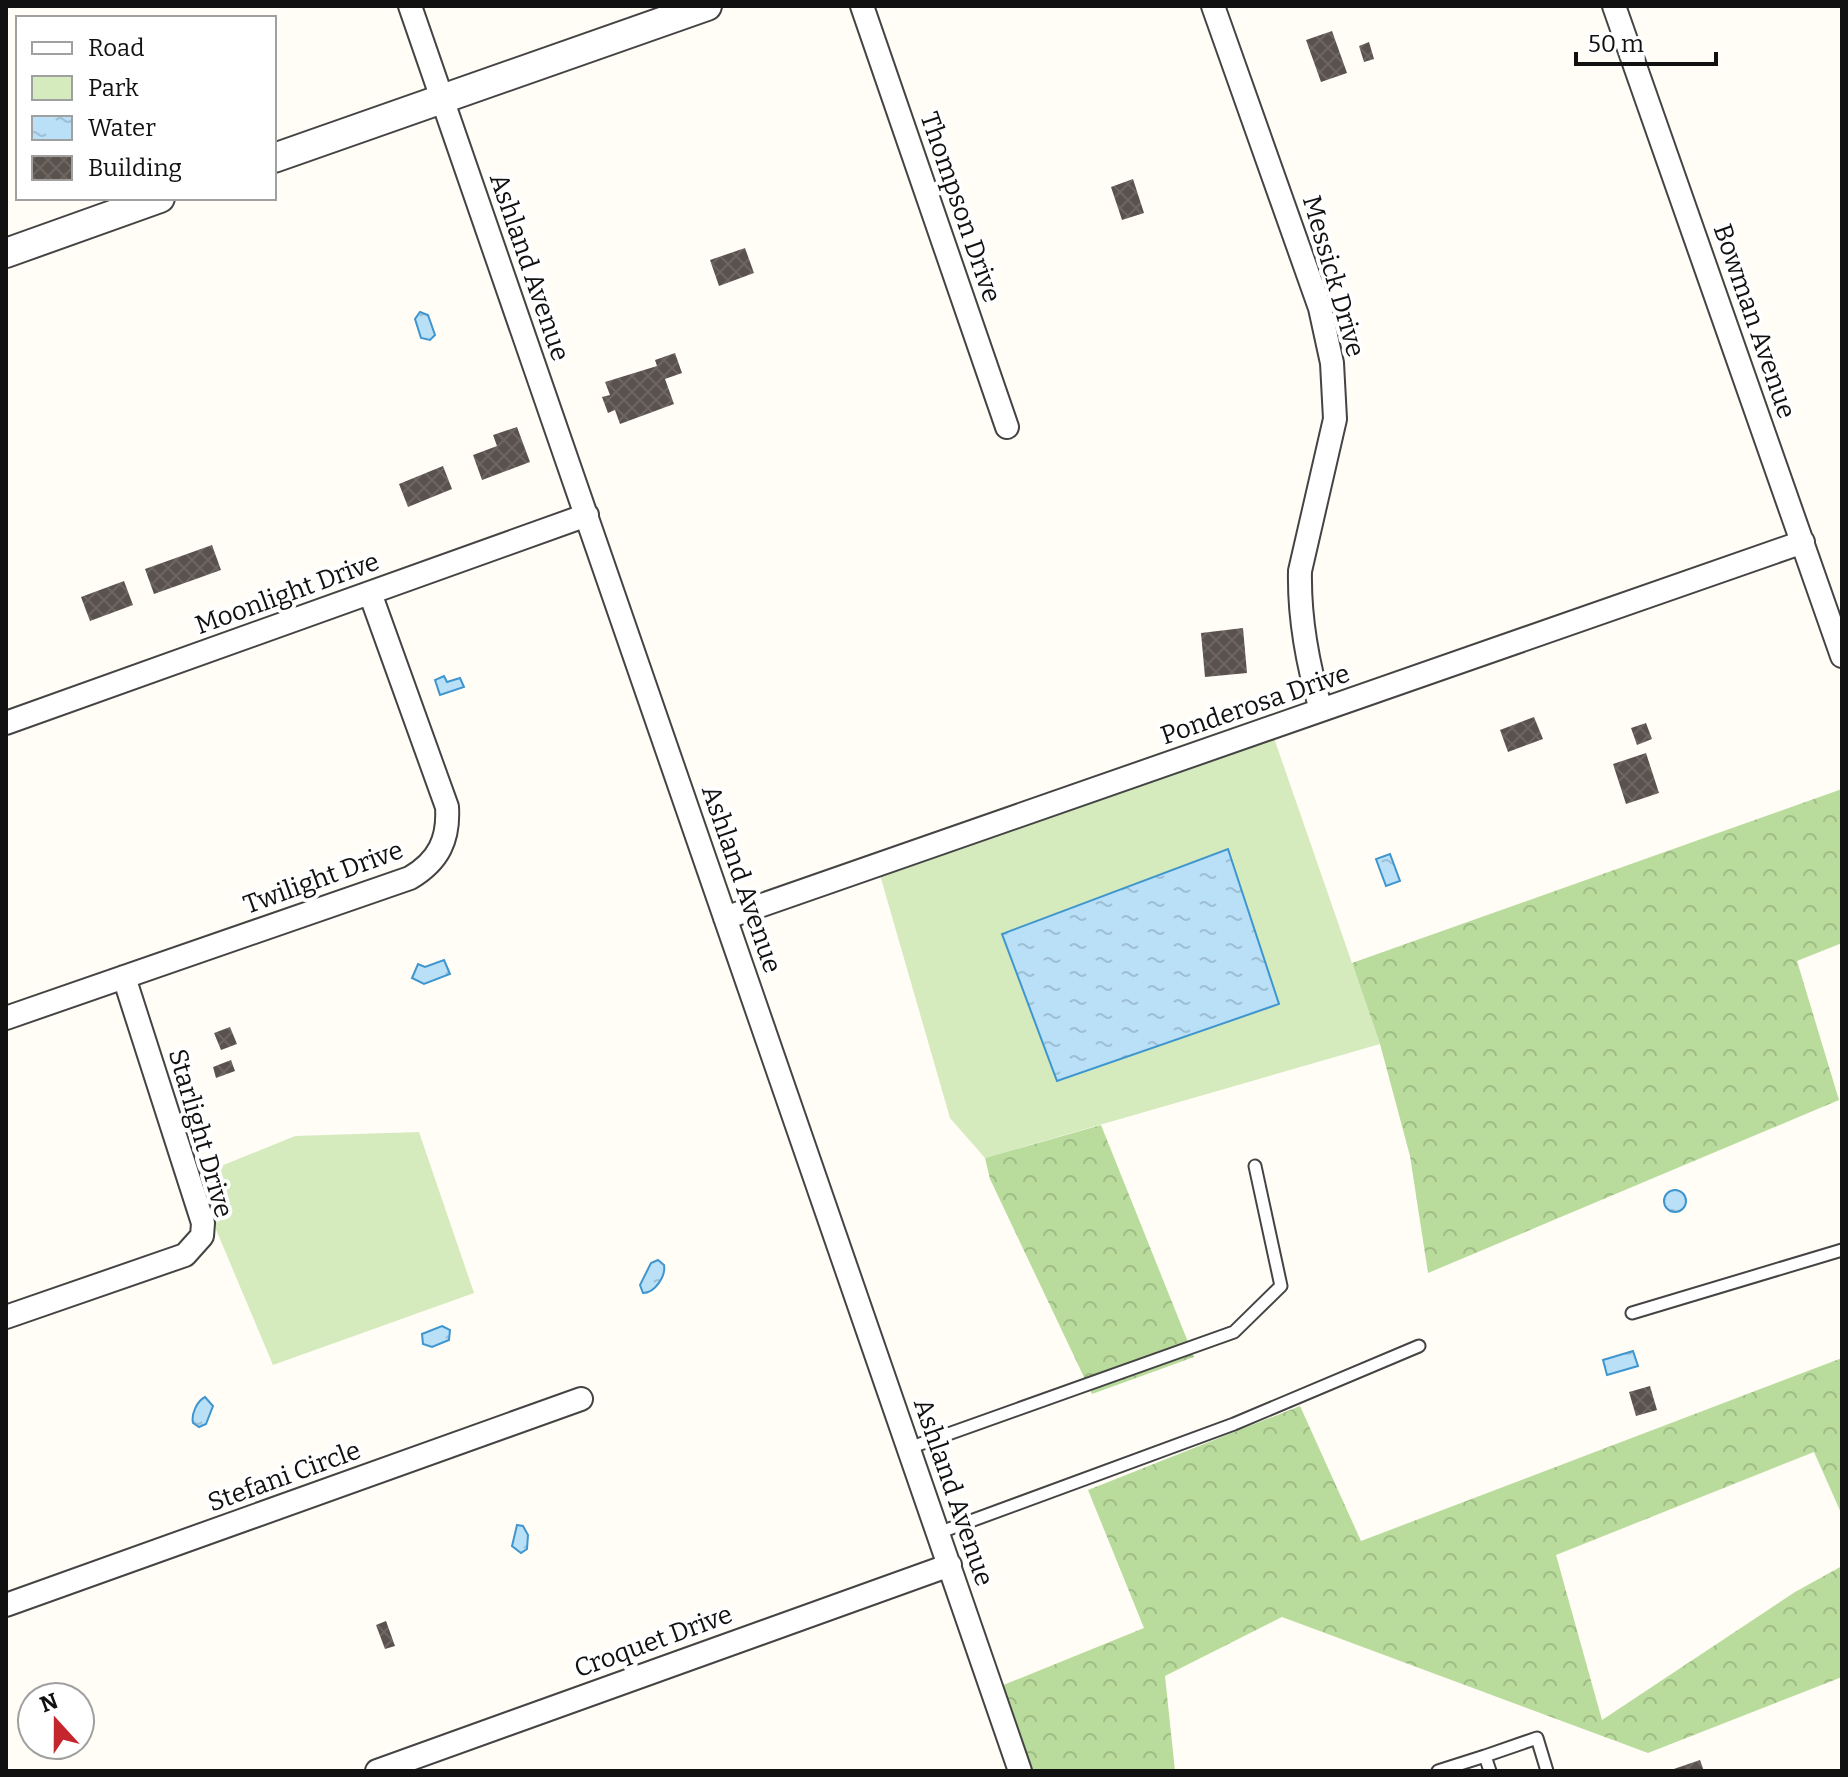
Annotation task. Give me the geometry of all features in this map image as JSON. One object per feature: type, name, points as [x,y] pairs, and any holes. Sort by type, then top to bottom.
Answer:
[{"type":"street","name":"Ashland Avenue","points":[[410,6],[1020,1771]]},
{"type":"street","points":[[276,157],[707,6]]},
{"type":"street","name":"Thompson Drive","points":[[862,6],[1007,427]]},
{"type":"street","name":"Messick Drive","points":[[1213,6],[1303,257],[1332,363],[1335,419],[1300,571],[1299,595],[1312,680],[1321,710]]},
{"type":"street","name":"Bowman Avenue","points":[[1614,6],[1842,656]]},
{"type":"street","points":[[6,253],[154,200]]},
{"type":"street","name":"Moonlight Drive","points":[[6,723],[587,515]]},
{"type":"street","name":"Ponderosa Drive","points":[[725,918],[1803,542]]},
{"type":"street","name":"Twilight Drive","points":[[6,1018],[410,878],[435,859],[448,825],[447,807],[370,593]]},
{"type":"street","name":"Starlight Drive","points":[[6,1317],[185,1255],[202,1236],[203,1223],[182,1146],[124,977]]},
{"type":"street","name":"Stefani Circle","points":[[6,1605],[581,1399]]},
{"type":"street","name":"Croquet Drive","points":[[377,1771],[950,1565]]},
{"type":"lane","points":[[909,1448],[1234,1332],[1281,1286],[1255,1166]]},
{"type":"lane","points":[[1632,1313],[1842,1250]]},
{"type":"lane","points":[[938,1533],[1234,1424],[1419,1346]]},
{"type":"lane","points":[[1438,1771],[1537,1738],[1547,1771]]},
{"type":"lane","points":[[1485,1756],[1490,1771]]},
{"type":"green space","points":[[1274,738],[1380,1044],[985,1158],[950,1118],[880,875]]},
{"type":"green space","points":[[1842,789],[1842,943],[1797,961],[1839,1100],[1428,1273],[1410,1156],[1380,1044],[1352,963]]},
{"type":"green space","points":[[1101,1125],[1194,1357],[1092,1394],[990,1179],[985,1158]]},
{"type":"green space","points":[[419,1132],[474,1293],[273,1365],[212,1220],[199,1175],[295,1136]]},
{"type":"green space","points":[[1842,1358],[1842,1515],[1814,1452],[1556,1555],[1602,1720],[1795,1592],[1842,1566],[1842,1677],[1648,1753],[1282,1617],[1165,1676],[1175,1771],[1031,1771],[1001,1686],[1144,1628],[1088,1490],[1300,1406],[1361,1541]]},
{"type":"water","points":[[420,312],[428,315],[435,335],[430,340],[421,338],[415,319]]},
{"type":"water","points":[[444,676],[447,682],[460,678],[464,687],[440,695],[435,680]]},
{"type":"water","points":[[1228,849],[1279,1004],[1057,1081],[1002,934]]},
{"type":"water","points":[[1390,854],[1400,881],[1386,886],[1376,859]]},
{"type":"water","points":[[444,960],[450,974],[424,984],[412,978],[418,964],[425,967]]},
{"type":"water","points":[[1675,1190],[1683,1193],[1686,1201],[1683,1209],[1675,1212],[1667,1209],[1664,1201],[1667,1193]]},
{"type":"water","points":[[658,1260],[664,1265],[661,1279],[652,1290],[643,1293],[640,1285],[651,1263]]},
{"type":"water","points":[[442,1326],[450,1330],[449,1340],[432,1347],[423,1344],[422,1334]]},
{"type":"water","points":[[1633,1351],[1638,1366],[1607,1375],[1603,1360]]},
{"type":"water","points":[[205,1397],[213,1406],[206,1424],[199,1427],[193,1423],[193,1416],[197,1405]]},
{"type":"water","points":[[517,1525],[523,1526],[528,1535],[527,1549],[521,1553],[512,1546]]},
{"type":"building","points":[[1332,31],[1347,73],[1321,82],[1306,40]]},
{"type":"building","points":[[1369,42],[1374,59],[1364,62],[1359,46]]},
{"type":"building","points":[[1133,179],[1144,213],[1122,220],[1111,187]]},
{"type":"building","points":[[745,248],[754,273],[719,286],[710,260]]},
{"type":"building","points":[[675,353],[682,373],[665,379],[674,404],[620,424],[615,410],[608,413],[602,397],[610,395],[605,382],[657,366],[655,360]]},
{"type":"building","points":[[517,427],[530,462],[482,480],[473,455],[497,446],[493,435]]},
{"type":"building","points":[[443,466],[452,489],[408,507],[399,484]]},
{"type":"building","points":[[212,545],[221,570],[154,594],[145,569]]},
{"type":"building","points":[[124,581],[133,605],[90,621],[81,597]]},
{"type":"building","points":[[1243,628],[1247,673],[1205,677],[1201,633]]},
{"type":"building","points":[[1534,717],[1543,739],[1508,752],[1500,730]]},
{"type":"building","points":[[1646,723],[1652,739],[1637,745],[1631,728]]},
{"type":"building","points":[[1646,753],[1659,793],[1626,804],[1613,764]]},
{"type":"building","points":[[230,1027],[237,1044],[221,1050],[214,1033]]},
{"type":"building","points":[[231,1060],[235,1071],[216,1078],[213,1067]]},
{"type":"building","points":[[1650,1386],[1657,1410],[1636,1416],[1629,1392]]},
{"type":"building","points":[[386,1621],[395,1646],[385,1649],[376,1625]]},
{"type":"building","points":[[1700,1760],[1704,1771],[1668,1771]]}]
